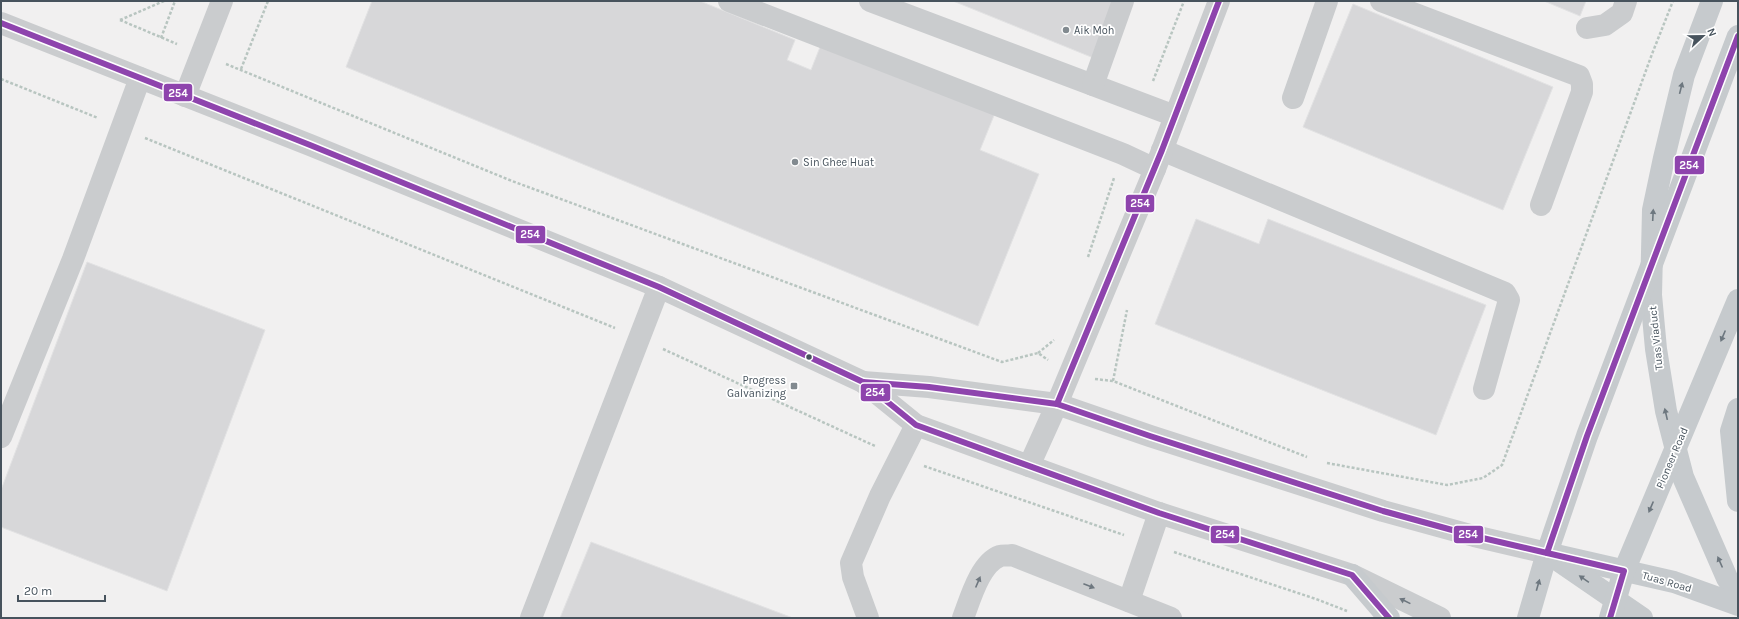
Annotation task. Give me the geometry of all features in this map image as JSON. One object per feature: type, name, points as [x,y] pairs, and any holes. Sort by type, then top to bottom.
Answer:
[{"type":"main road","name":"Tuas Viaduct","points":[[1712,1],[1684,75],[1653,210],[1652,295],[1656,349],[1666,411],[1683,477],[1727,578],[1738,596]]},
{"type":"main road","points":[[1528,618],[1547,553],[1587,436],[1738,36]]},
{"type":"main road","name":"Pioneer Road","points":[[1613,610],[1624,571],[1738,300]]},
{"type":"main road","points":[[1738,409],[1731,431],[1738,501]]},
{"type":"main road","name":"Tuas Road","points":[[1547,553],[1674,582],[1738,605]]},
{"type":"main road","name":"Tuas Road","points":[[1547,553],[1613,610],[1642,618]]},
{"type":"main road","points":[[1352,575],[1389,618]]},
{"type":"street","points":[[185,96],[222,1]]},
{"type":"street","points":[[729,1],[1123,154],[1159,159],[1505,294],[1509,300],[1484,389]]},
{"type":"street","points":[[870,1],[1175,116]]},
{"type":"street","points":[[1093,85],[1123,1]]},
{"type":"street","points":[[1029,466],[1057,404],[1159,159],[1219,1]]},
{"type":"street","points":[[1293,98],[1327,1]]},
{"type":"street","points":[[1381,1],[1579,76],[1582,84],[1582,92],[1541,205]]},
{"type":"street","points":[[1587,28],[1605,25],[1622,13],[1626,1]]},
{"type":"street","name":"Tuas Road","points":[[1,22],[310,145],[659,287],[863,382],[916,425],[1159,513],[1352,575],[1440,618]]},
{"type":"street","points":[[1,437],[75,253],[140,78]]},
{"type":"street","points":[[531,618],[659,287]]},
{"type":"street","name":"Tuas Road","points":[[863,382],[929,387],[1057,404],[1173,444],[1383,511],[1474,536],[1547,553]]},
{"type":"street","points":[[868,618],[853,577],[851,563],[880,496],[916,425]]},
{"type":"street","points":[[1129,601],[1159,513]]},
{"type":"street","points":[[963,618],[984,569],[992,561],[1004,556],[1012,556],[1167,617]]},
{"type":"path","points":[[164,1],[120,20],[512,181],[1002,362],[1038,353],[1068,376],[1113,381],[1314,460]]},
{"type":"path","points":[[161,38],[176,1]]},
{"type":"path","points":[[241,70],[268,1]]},
{"type":"path","points":[[1322,462],[1447,485],[1483,478],[1502,465],[1652,54],[1673,1]]},
{"type":"path","points":[[1,79],[638,338],[900,458],[1352,612]]},
{"type":"building","name":"Sin Ghee Huat","points":[[372,1],[700,1],[795,40],[787,60],[811,70],[822,42],[995,113],[980,150],[1039,174],[978,326],[346,67]]},
{"type":"building","name":"Aik Moh","points":[[953,1],[1119,1],[1096,59]]},
{"type":"building","points":[[1544,1],[1586,1],[1580,16]]},
{"type":"building","points":[[1353,4],[1553,87],[1503,210],[1303,127]]},
{"type":"building","points":[[1196,219],[1259,244],[1268,219],[1486,305],[1436,435],[1155,324]]},
{"type":"building","points":[[87,262],[265,330],[167,591],[1,527],[1,490]]},
{"type":"building","points":[[591,542],[793,618],[560,618]]},
{"type":"transit line","name":"254","points":[[1057,404],[1162,150],[1219,1]]},
{"type":"transit line","name":"254","points":[[1,23],[310,145],[659,287],[863,382],[916,425],[1159,513],[1352,575],[1389,618]]},
{"type":"transit line","name":"254","points":[[1547,553],[1587,436],[1738,36]]},
{"type":"transit line","name":"254","points":[[863,382],[929,387],[1057,404],[1150,436],[1383,511],[1474,536],[1624,571],[1610,618]]},
{"type":"place","name":"Aik Moh","points":[[1066,30]]},
{"type":"place","name":"Sin Ghee Huat","points":[[795,162]]},
{"type":"place","name":"Progress Galvanizing","points":[[794,386]]}]
